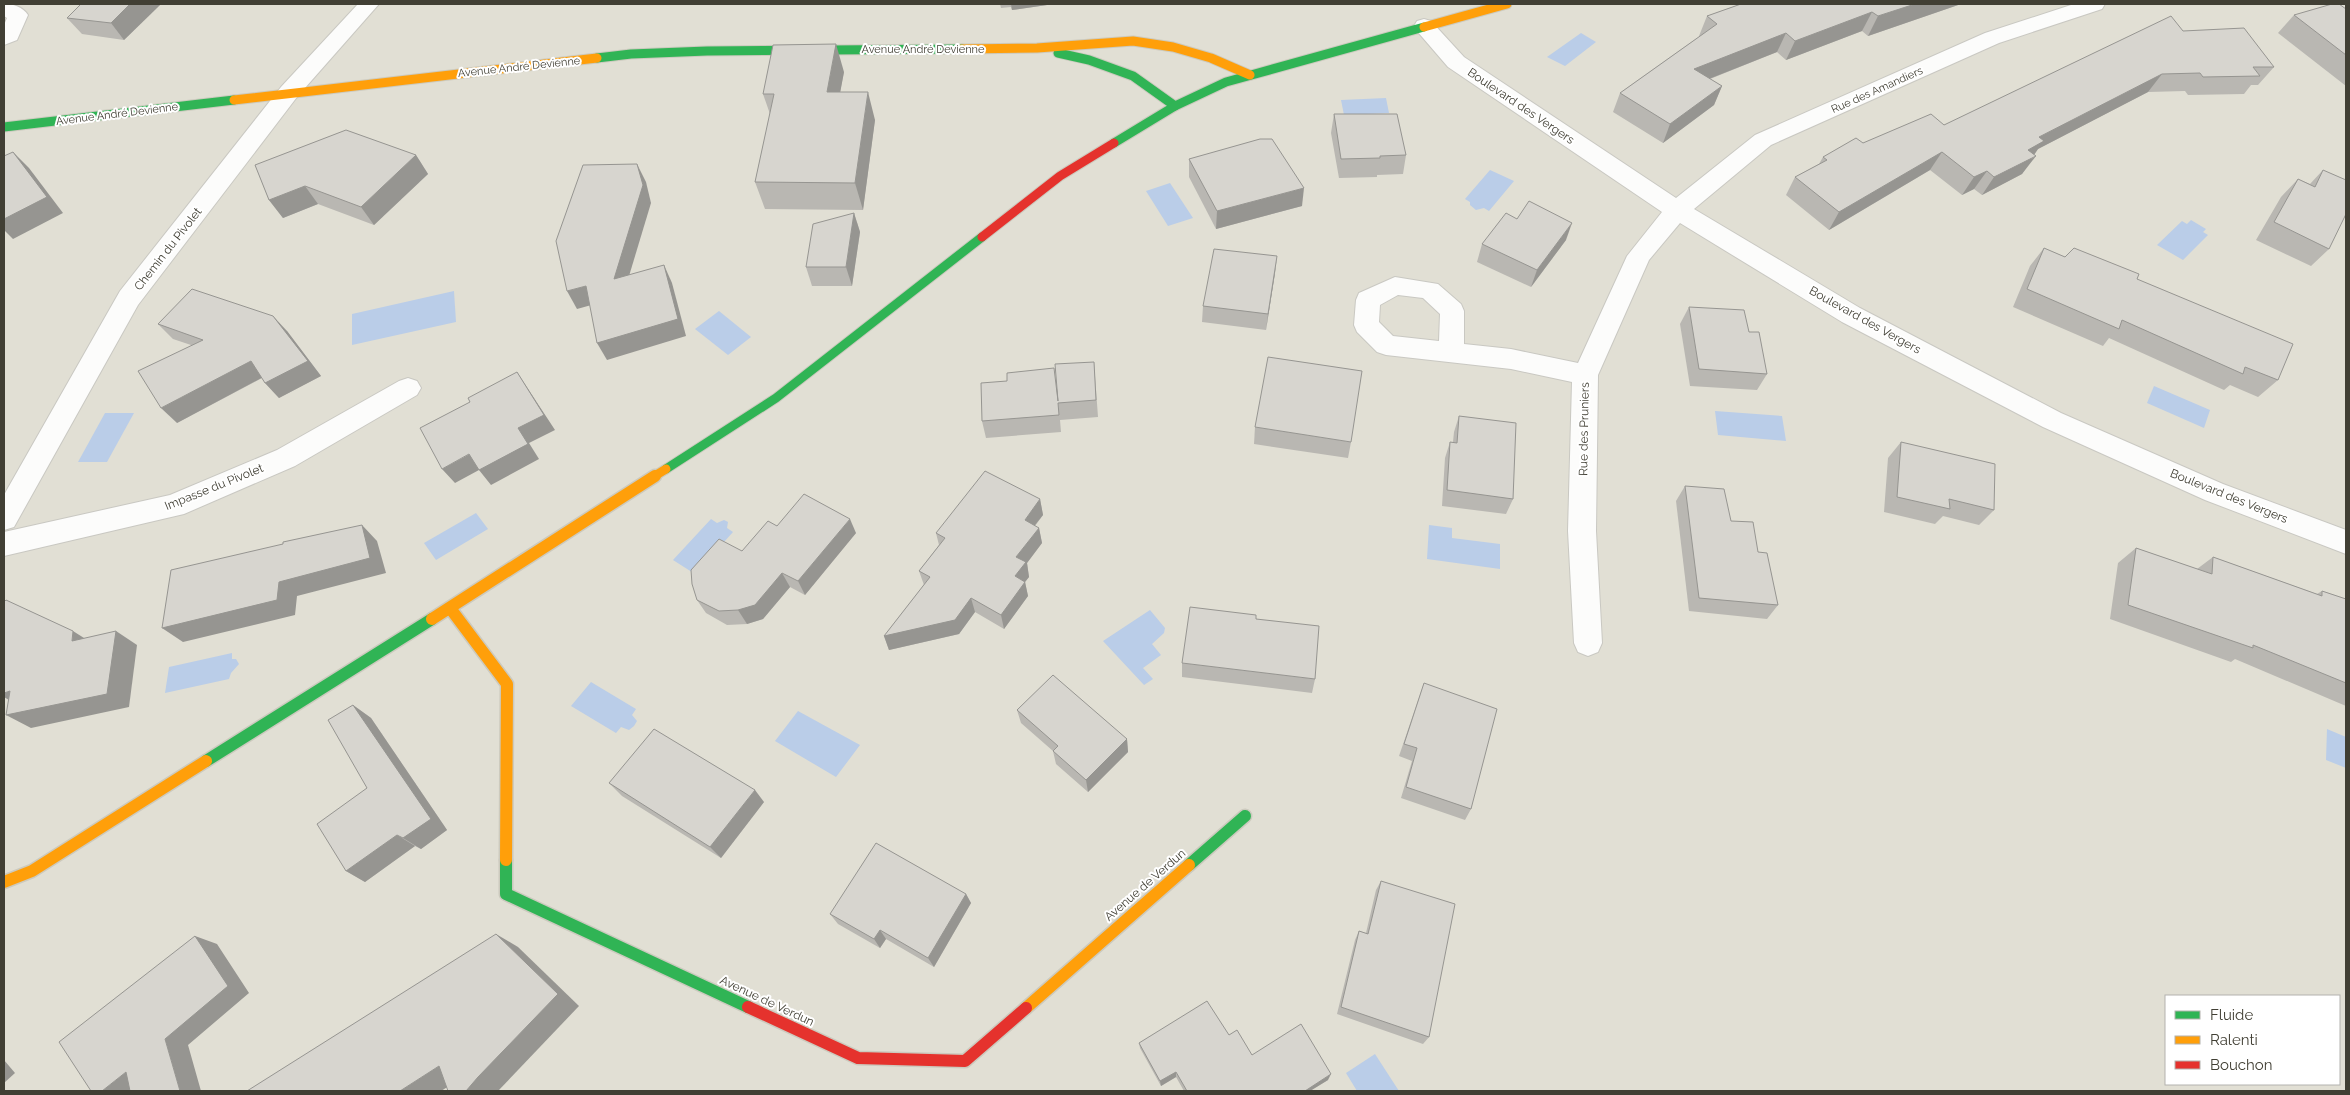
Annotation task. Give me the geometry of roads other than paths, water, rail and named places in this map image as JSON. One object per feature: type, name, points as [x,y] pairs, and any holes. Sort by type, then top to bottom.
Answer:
[{"type":"street","name":"Chemin du Pivolet","points":[[4,519],[129,298],[289,92],[369,4]]},
{"type":"street","points":[[4,882],[32,871],[450,608],[776,398],[1060,176],[1175,106],[1226,82],[1508,4]]},
{"type":"street","name":"Rue des Amandiers","points":[[1677,210],[1763,140],[1992,38],[2095,4]]},
{"type":"street","points":[[4,8],[18,15],[10,35],[4,38]]},
{"type":"street","name":"Boulevard des Vergers","points":[[1424,26],[1456,62],[1677,210],[1851,315],[2052,420],[2214,492],[2346,542]]},
{"type":"street","name":"Avenue André Devienne","points":[[4,127],[289,92],[631,54],[707,51],[1037,48],[1133,40],[1173,47],[1211,58],[1250,75]]},
{"type":"street","name":"Avenue André Devienne","points":[[1037,48],[1089,60],[1133,76],[1175,106]]},
{"type":"street","name":"Rue des Pruniers","points":[[1588,643],[1582,531],[1585,375],[1639,256],[1677,210]]},
{"type":"street","points":[[1451,353],[1511,360],[1585,375]]},
{"type":"street","name":"Impasse du Pivolet","points":[[4,544],[174,506],[286,458],[408,388]]},
{"type":"street","name":"Avenue de Verdun","points":[[450,608],[507,684],[506,894],[858,1058],[965,1061],[1244,816]]},
{"type":"water","points":[[1581,33],[1596,42],[1565,66],[1547,57]]},
{"type":"water","points":[[1386,98],[1389,113],[1344,115],[1341,100]]},
{"type":"water","points":[[1490,170],[1514,181],[1489,211],[1484,208],[1476,210],[1465,199]]},
{"type":"water","points":[[1170,183],[1193,218],[1168,226],[1146,191]]},
{"type":"water","points":[[2191,220],[2206,229],[2203,232],[2208,235],[2183,260],[2157,245],[2182,221],[2187,224]]},
{"type":"water","points":[[454,291],[456,322],[352,345],[352,314]]},
{"type":"water","points":[[719,311],[751,337],[728,355],[695,329]]},
{"type":"water","points":[[2154,386],[2210,410],[2204,428],[2147,403]]},
{"type":"water","points":[[1715,411],[1782,416],[1786,441],[1718,435]]},
{"type":"water","points":[[105,413],[134,413],[107,462],[78,462]]},
{"type":"water","points":[[476,513],[488,529],[436,560],[424,543]]},
{"type":"water","points":[[711,519],[717,523],[724,520],[728,522],[727,528],[733,532],[695,574],[673,560]]},
{"type":"water","points":[[1429,525],[1452,528],[1452,538],[1500,544],[1500,569],[1427,559]]},
{"type":"water","points":[[1150,610],[1165,628],[1164,633],[1152,644],[1161,655],[1143,668],[1153,679],[1144,685],[1103,641]]},
{"type":"water","points":[[232,653],[232,659],[236,659],[239,664],[231,673],[229,679],[165,693],[169,667]]},
{"type":"water","points":[[591,682],[636,709],[632,715],[637,721],[634,726],[629,730],[621,727],[616,733],[571,706]]},
{"type":"water","points":[[798,711],[860,745],[836,777],[775,741]]},
{"type":"water","points":[[2327,729],[2346,737],[2346,768],[2326,760]]},
{"type":"water","points":[[1375,1054],[1399,1091],[1357,1091],[1346,1073]]}]
